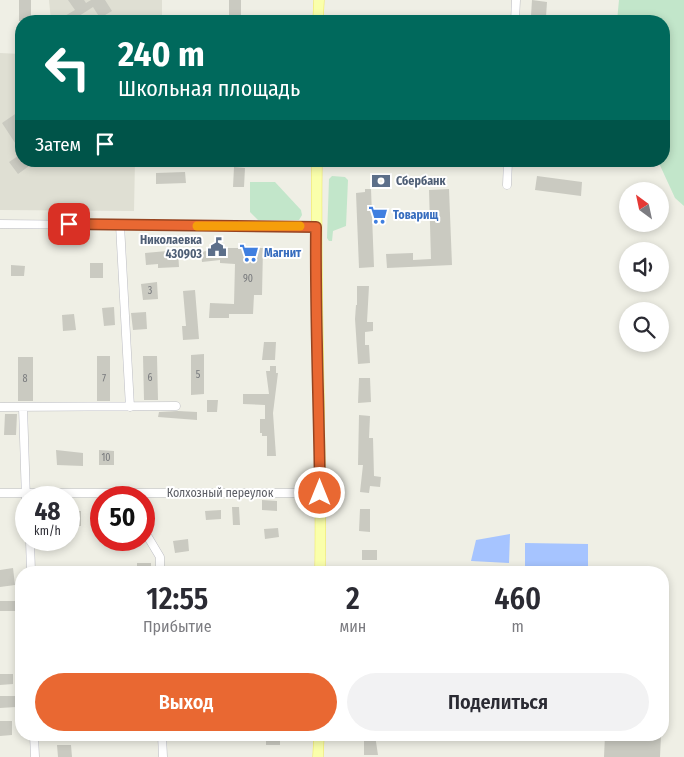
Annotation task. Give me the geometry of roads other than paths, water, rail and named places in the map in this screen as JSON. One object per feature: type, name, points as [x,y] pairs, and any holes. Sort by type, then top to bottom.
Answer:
[{"type":"main road","points":[[318,15],[319,0]]},
{"type":"main road","points":[[316,167],[320,566]]},
{"type":"main road","points":[[318,757],[319,741]]},
{"type":"street","points":[[515,15],[516,0]]},
{"type":"street","points":[[507,185],[508,167]]},
{"type":"street","points":[[0,224],[316,227]]},
{"type":"street","points":[[120,225],[130,407]]},
{"type":"street","points":[[0,407],[176,406]]},
{"type":"street","points":[[23,407],[25,486]]},
{"type":"street","name":"Колхозный переулок","points":[[0,493],[15,495]]},
{"type":"street","name":"Колхозный переулок","points":[[155,495],[320,493]]},
{"type":"street","points":[[155,549],[160,557],[160,566]]},
{"type":"street","points":[[30,551],[31,566]]},
{"type":"street","points":[[34,741],[35,757]]},
{"type":"street","points":[[162,741],[163,757]]},
{"type":"water","points":[[510,534],[509,563],[471,561],[476,540]]},
{"type":"water","points":[[525,543],[588,544],[588,566],[525,566]]},
{"type":"place","name":"Сбербанк","points":[[381,181]]},
{"type":"place","name":"Товарищ","points":[[378,215]]},
{"type":"place","name":"Николаевка 430903","points":[[217,247]]},
{"type":"place","name":"Магнит","points":[[249,253]]}]
